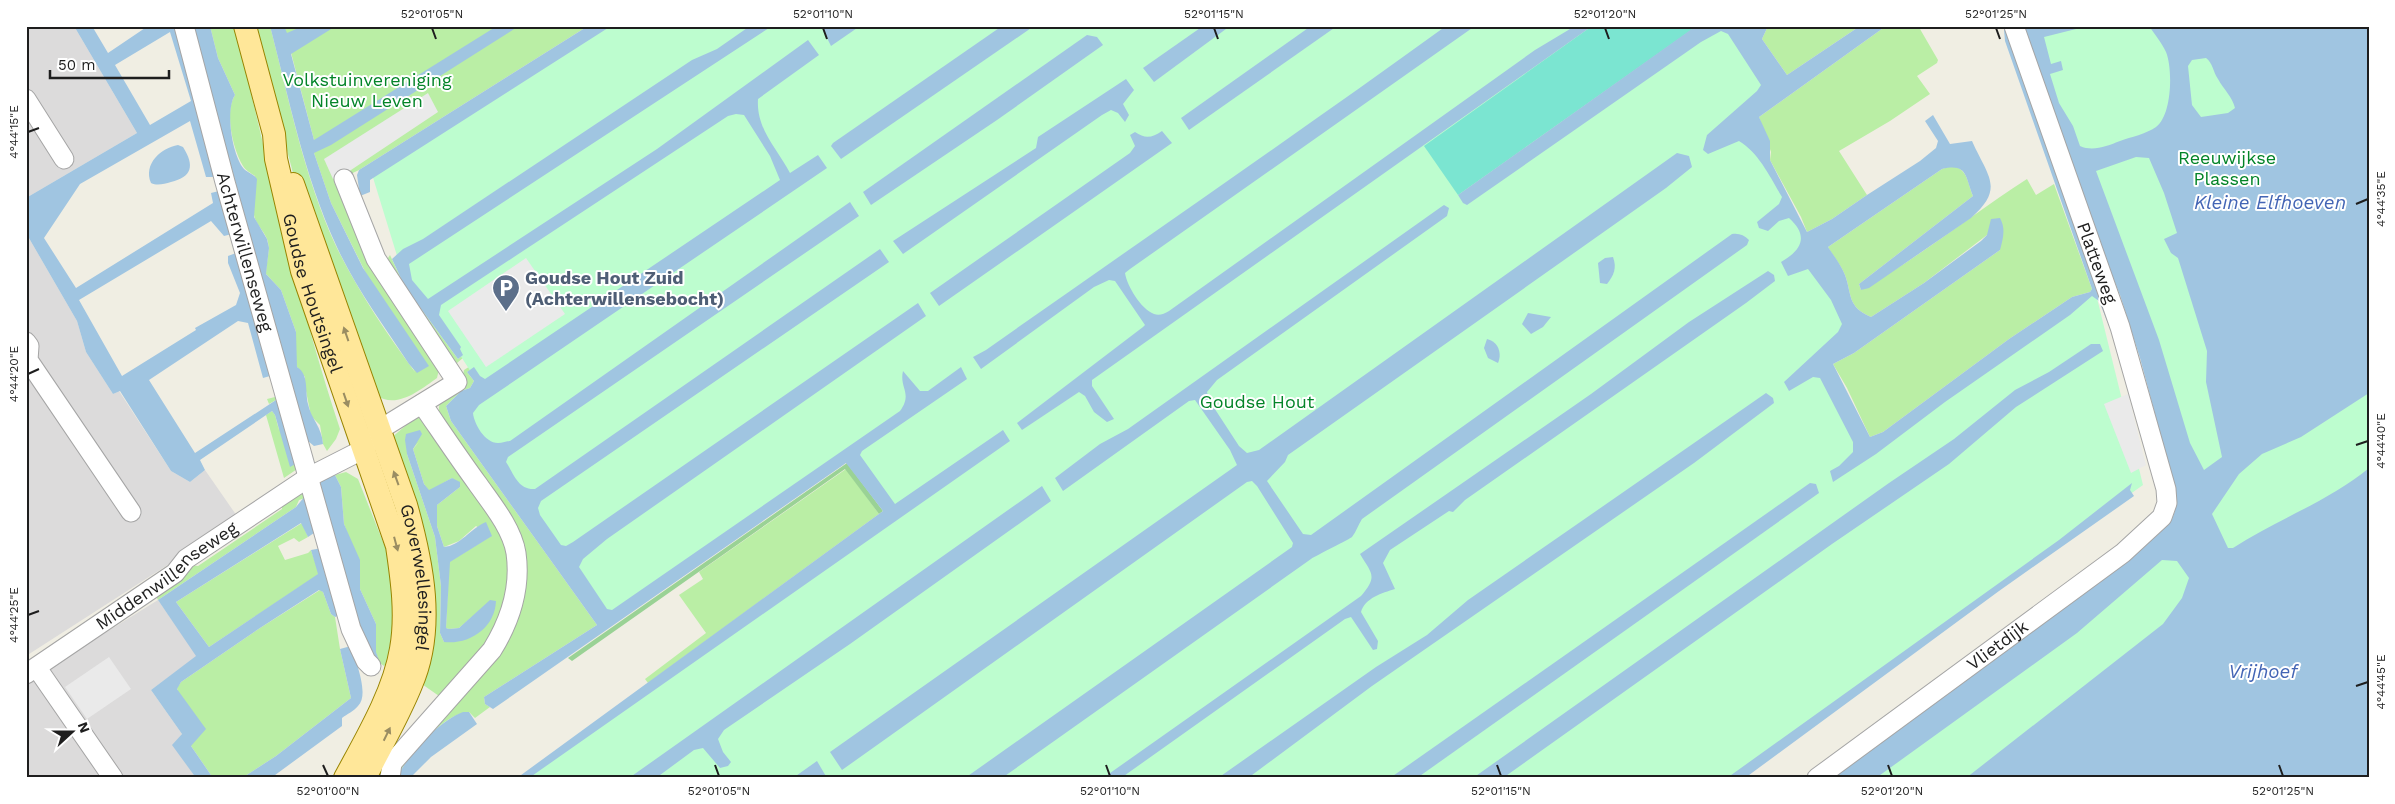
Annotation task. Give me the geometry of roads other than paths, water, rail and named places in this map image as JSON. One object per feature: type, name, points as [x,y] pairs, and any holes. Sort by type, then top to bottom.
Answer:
[{"type":"main road","name":"Goudse Houtsingel","points":[[245,26],[274,134],[287,165],[379,430]]},
{"type":"main road","name":"Goudse Houtsingel","points":[[274,134],[276,159],[302,271],[364,449]]},
{"type":"main road","name":"Goverwellesingel","points":[[365,778],[412,684],[424,627],[424,599],[419,551],[406,505],[379,430]]},
{"type":"main road","name":"Goverwellesingel","points":[[345,778],[371,729],[393,676],[401,649],[404,612],[397,546],[364,449]]},
{"type":"street","name":"Achterwillenseweg","points":[[184,26],[225,182],[351,629],[366,661],[371,666]]},
{"type":"street","name":"Platteweg","points":[[2014,26],[2120,327],[2163,476],[2167,503]]},
{"type":"street","points":[[26,99],[64,159]]},
{"type":"street","points":[[309,477],[364,449],[379,430],[457,382],[376,258],[344,179]]},
{"type":"street","points":[[27,354],[131,512]]},
{"type":"street","points":[[390,778],[392,763],[492,650],[505,630],[514,605],[517,578],[516,551],[506,527],[422,404]]},
{"type":"street","name":"Middenwillenseweg","points":[[31,671],[175,573],[186,559],[309,477]]},
{"type":"street","name":"Vlietdijk","points":[[1817,778],[2124,553],[2162,517],[2167,503]]},
{"type":"street","points":[[31,671],[113,778]]},
{"type":"water","points":[[74,26],[92,26],[108,53],[148,26],[180,26],[218,171],[214,177],[206,177],[190,121],[80,184],[44,238],[76,288],[213,203],[211,193],[219,191],[232,234],[224,236],[211,221],[79,300],[122,376],[196,330],[195,328],[236,305],[240,293],[228,263],[228,256],[236,253],[270,376],[263,378],[248,323],[238,321],[149,380],[195,453],[276,400],[280,403],[299,462],[290,467],[275,415],[272,411],[200,460],[205,470],[190,482],[171,471],[120,391],[113,394],[86,352],[77,321],[26,233],[26,198],[137,133]],"holes":[[[170,32],[191,101],[150,125],[115,65]]]},
{"type":"water","points":[[193,26],[210,26],[218,58],[235,95],[230,111],[231,132],[236,154],[240,162],[244,169],[257,179],[254,217],[267,239],[269,248],[266,274],[281,290],[296,332],[297,367],[305,378],[308,404],[321,433],[323,444],[314,446],[308,441],[295,401]]},
{"type":"water","points":[[270,26],[284,26],[287,33],[303,26],[336,26],[291,54],[314,140],[497,26],[519,26],[331,145],[314,153],[331,203],[363,268],[429,366],[417,373],[409,364],[361,291],[336,245],[306,164]]},
{"type":"water","points":[[588,26],[611,26],[370,180],[370,192],[360,196],[357,175],[359,170]]},
{"type":"water","points":[[750,26],[772,26],[409,264],[412,280],[428,299],[657,149],[808,40],[819,55],[758,99],[758,110],[768,138],[790,173],[818,155],[827,168],[479,405],[473,413],[481,432],[493,442],[510,441],[850,202],[859,216],[508,457],[506,462],[514,476],[524,487],[535,489],[880,249],[889,262],[541,501],[538,508],[540,515],[561,545],[566,546],[918,303],[926,316],[607,539],[583,559],[579,567],[607,609],[612,610],[900,411],[904,405],[906,395],[902,377],[903,371],[920,391],[928,391],[961,367],[967,379],[862,451],[860,455],[895,504],[1003,430],[1010,441],[529,778],[517,778],[883,511],[846,463],[493,709],[485,704],[484,697],[597,625],[451,421],[446,406],[461,391],[470,388],[474,381],[467,372],[474,367],[480,376],[485,379],[780,180],[770,156],[744,115],[728,116],[441,305],[439,315],[461,347],[463,355],[458,359],[405,287],[392,259],[403,249],[423,239],[692,60],[717,49]]},
{"type":"water","points":[[828,26],[860,26],[831,46],[823,30]]},
{"type":"water","points":[[1002,26],[1034,26],[841,159],[831,146],[833,143]]},
{"type":"water","points":[[1203,26],[1230,26],[1154,82],[1143,68]]},
{"type":"water","points":[[1311,26],[1337,26],[1189,130],[1181,118]]},
{"type":"water","points":[[1446,26],[1475,26],[1125,273],[1132,290],[1144,307],[1156,315],[1169,311],[1535,50],[1575,26],[1592,26],[1092,380],[1092,386],[1114,419],[1107,422],[1094,412],[1085,396],[1079,392],[1022,430],[1017,423],[1145,325],[1115,281],[1109,280],[1094,287],[981,369],[973,357],[986,350]]},
{"type":"water","points":[[1696,26],[1768,26],[1762,39],[1787,75],[1860,26],[1886,26],[1759,117],[1770,141],[1770,160],[1807,232],[1832,219],[1920,161],[1936,148],[1938,141],[1925,121],[1933,115],[1950,144],[1972,141],[1988,173],[1990,190],[1988,198],[1971,218],[1869,288],[1861,290],[1859,284],[1973,196],[1967,178],[1961,170],[1957,168],[1942,169],[1828,247],[1843,271],[1854,304],[1863,313],[1871,317],[1924,283],[1981,241],[1987,235],[1991,219],[2000,218],[2003,226],[2000,250],[1854,353],[1833,364],[1870,437],[1883,432],[2009,339],[2072,297],[2090,292],[2092,289],[2005,41],[2004,30],[2007,30],[2073,218],[2115,330],[2111,331],[2099,301],[2092,296],[2070,315],[1945,402],[1876,454],[1833,482],[1830,471],[1839,466],[1853,452],[1853,442],[1820,378],[1813,377],[1789,391],[1784,382],[1838,332],[1842,324],[1831,300],[1808,269],[1788,276],[1781,262],[1798,248],[1801,237],[1799,231],[1789,218],[1779,221],[1768,231],[1759,228],[1757,222],[1779,204],[1782,197],[1758,159],[1739,141],[1708,154],[1703,150],[1707,135],[1757,91],[1761,85],[1728,34],[1721,31],[1701,42],[1467,205],[1463,203],[1458,195]]},
{"type":"water","name":"Reeuwijkse Plassen","points":[[2021,26],[2088,26],[2044,37],[2051,64],[2061,61],[2063,70],[2050,74],[2059,103],[2073,126],[2080,146],[2095,148],[2156,127],[2165,113],[2170,92],[2170,69],[2166,52],[2149,26],[2369,26],[2369,393],[2301,437],[2262,454],[2239,474],[2212,514],[2228,548],[2233,548],[2337,491],[2369,468],[2369,778],[1966,778],[2163,624],[2182,598],[2189,578],[2177,561],[2162,560],[2077,633],[1876,778],[1827,778],[2149,542],[2172,519],[2175,511],[2173,481],[2140,358],[2120,295],[2078,192]],"holes":[[[2206,58],[2234,104],[2235,108],[2228,113],[2201,117],[2192,105],[2188,66],[2192,60]],[[2136,157],[2149,158],[2164,193],[2177,233],[2164,239],[2171,253],[2178,258],[2207,351],[2206,382],[2222,457],[2204,470],[2190,443],[2159,340],[2096,171]]]},
{"type":"water","points":[[1087,35],[1097,37],[1103,45],[997,120],[871,205],[863,192]]},
{"type":"water","points":[[1126,79],[1134,90],[1123,104],[1129,115],[1125,122],[1118,113],[1111,110],[903,254],[893,241],[1036,148],[1038,137]]},
{"type":"water","points":[[1162,131],[1172,143],[939,306],[930,293],[1130,153],[1135,146],[1130,135],[1135,132],[1148,137]]},
{"type":"water","points":[[178,145],[183,147],[189,160],[190,165],[187,174],[178,180],[158,185],[151,183],[149,169],[155,158],[165,150]]},
{"type":"water","points":[[1677,153],[1689,156],[1692,167],[1666,188],[1288,455],[1285,462],[1267,481],[1303,534],[1311,535],[1732,234],[1739,234],[1745,237],[1749,240],[1747,245],[1362,519],[1352,537],[1311,559],[1002,778],[965,778],[1292,547],[1293,543],[1257,486],[1252,481],[1247,482],[842,770],[830,752],[1237,465],[1230,450],[1195,400],[1189,401],[1063,491],[1055,478],[1100,444],[1128,429],[1441,207],[1444,205],[1449,208],[1447,216],[1217,380],[1207,392],[1209,400],[1239,446],[1247,453],[1259,450]]},
{"type":"water","points":[[1613,257],[1615,268],[1613,274],[1607,284],[1600,283],[1598,263],[1605,258]]},
{"type":"water","points":[[1768,271],[1774,275],[1775,281],[1746,303],[1465,500],[1453,512],[1449,511],[1390,550],[1383,563],[1395,589],[1370,600],[1361,612],[1378,641],[1377,649],[1373,650],[1351,617],[1345,619],[1121,778],[1103,778],[1361,596],[1370,584],[1371,575],[1368,566],[1360,554],[1591,394],[1689,322]]},
{"type":"water","points":[[1528,313],[1551,317],[1543,327],[1531,334],[1522,324]]},
{"type":"water","points":[[1487,339],[1497,346],[1500,356],[1498,363],[1488,358],[1484,348]]},
{"type":"water","points":[[2091,344],[2100,344],[2103,351],[2016,407],[1949,464],[1832,544],[1503,778],[1473,778],[1954,439],[2015,390],[2049,372]]},
{"type":"water","points":[[1766,393],[1773,398],[1774,403],[1694,463],[1372,686],[1248,778],[1218,778],[1376,667],[1427,635],[1468,600]]},
{"type":"water","points":[[420,430],[422,434],[413,449],[424,484],[429,490],[452,478],[460,482],[460,487],[437,505],[437,526],[444,547],[455,544],[486,522],[492,536],[450,562],[446,628],[459,628],[490,600],[496,601],[495,611],[486,627],[463,641],[444,642],[440,633],[441,586],[435,537],[407,454],[405,440],[406,434]]},
{"type":"water","points":[[335,475],[341,487],[344,524],[360,560],[360,589],[376,624],[376,652],[380,663],[372,658],[362,637],[320,486],[321,481]]},
{"type":"water","points":[[1810,483],[1816,484],[1819,493],[1417,778],[1390,778]]},
{"type":"water","points":[[2132,483],[2130,490],[2134,496],[1999,591],[1745,778],[1727,778],[2059,540]]},
{"type":"water","points":[[1042,486],[1051,501],[850,644],[724,730],[718,739],[723,752],[731,762],[728,766],[720,768],[703,748],[694,750],[656,778],[629,778]]},
{"type":"water","points":[[305,496],[317,531],[308,537],[301,523],[176,602],[209,647],[318,574],[311,550],[322,548],[340,615],[335,617],[331,614],[323,592],[319,590],[181,682],[177,689],[206,729],[191,746],[213,778],[196,778],[172,745],[182,734],[151,690],[196,656],[158,600],[296,507]]},
{"type":"water","points":[[351,646],[363,694],[358,706],[342,718],[342,726],[271,778],[242,778],[276,756],[351,698],[340,649]]},
{"type":"water","points":[[463,712],[469,712],[477,724],[431,757],[410,778],[397,778],[408,759],[425,739],[444,722]]},
{"type":"water","points":[[817,761],[827,778],[793,778]]},
{"type":"place","name":"Goudse Hout Zuid (Achterwillensebocht)","points":[[506,312]]},
{"type":"park label","name":"Volkstuinvereniging Nieuw Leven","points":[[367,90]]},
{"type":"park label","name":"Goudse Hout","points":[[1257,402]]},
{"type":"water label","name":"Kleine Elfhoeven","points":[[2270,202]]},
{"type":"water label","name":"Vrijhoef","points":[[2263,671]]}]
